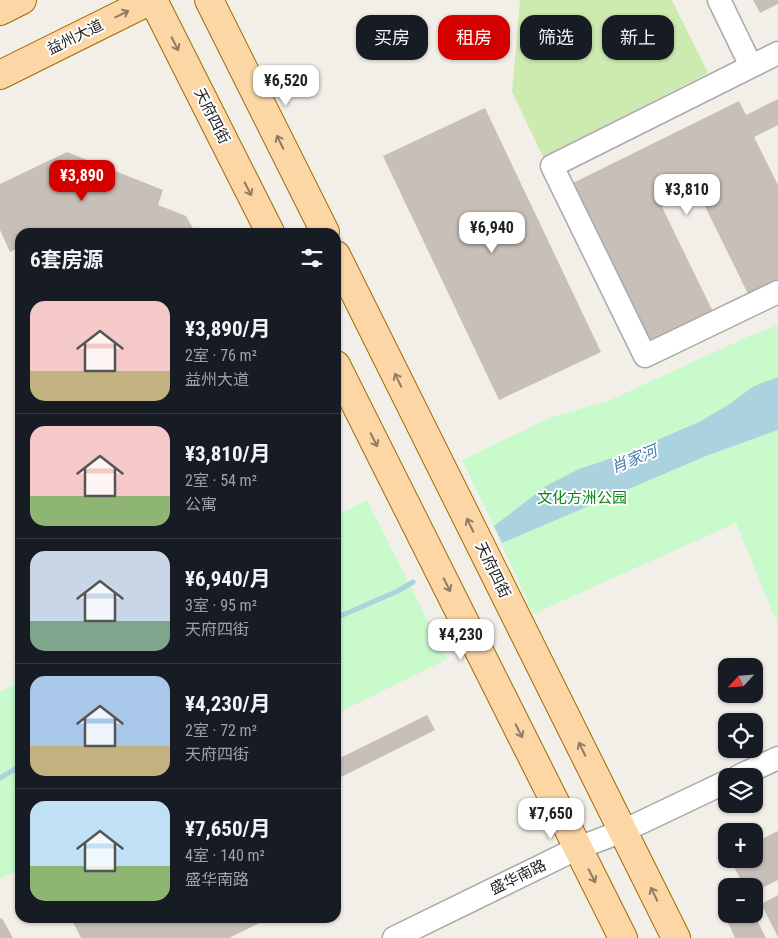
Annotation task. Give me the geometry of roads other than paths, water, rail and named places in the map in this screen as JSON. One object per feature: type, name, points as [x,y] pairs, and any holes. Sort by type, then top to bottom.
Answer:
[{"type":"main road","points":[[0,11],[22,0]]},
{"type":"main road","name":"益州大道","points":[[0,74],[152,0]]},
{"type":"main road","name":"天府四街","points":[[152,0],[268,228]]},
{"type":"main road","points":[[209,0],[323,228]]},
{"type":"main road","name":"天府四街","points":[[341,266],[676,938]]},
{"type":"main road","points":[[341,375],[623,938]]},
{"type":"street","points":[[719,0],[751,66]]},
{"type":"street","points":[[778,53],[552,166],[645,356],[778,292]]},
{"type":"street","points":[[756,768],[778,758]]},
{"type":"street","name":"盛华南路","points":[[394,938],[578,848],[623,831],[718,786]]},
{"type":"water","points":[[778,377],[778,430],[706,456],[502,543],[494,526],[546,486],[579,469],[627,453],[699,422],[728,405],[754,386]]},
{"type":"waterway","name":"肖家河","points":[[341,616],[398,591],[413,582]]},
{"type":"waterway","name":"肖家河","points":[[0,778],[15,769]]},
{"type":"park label","name":"文化方洲公园","points":[[582,498]]}]
